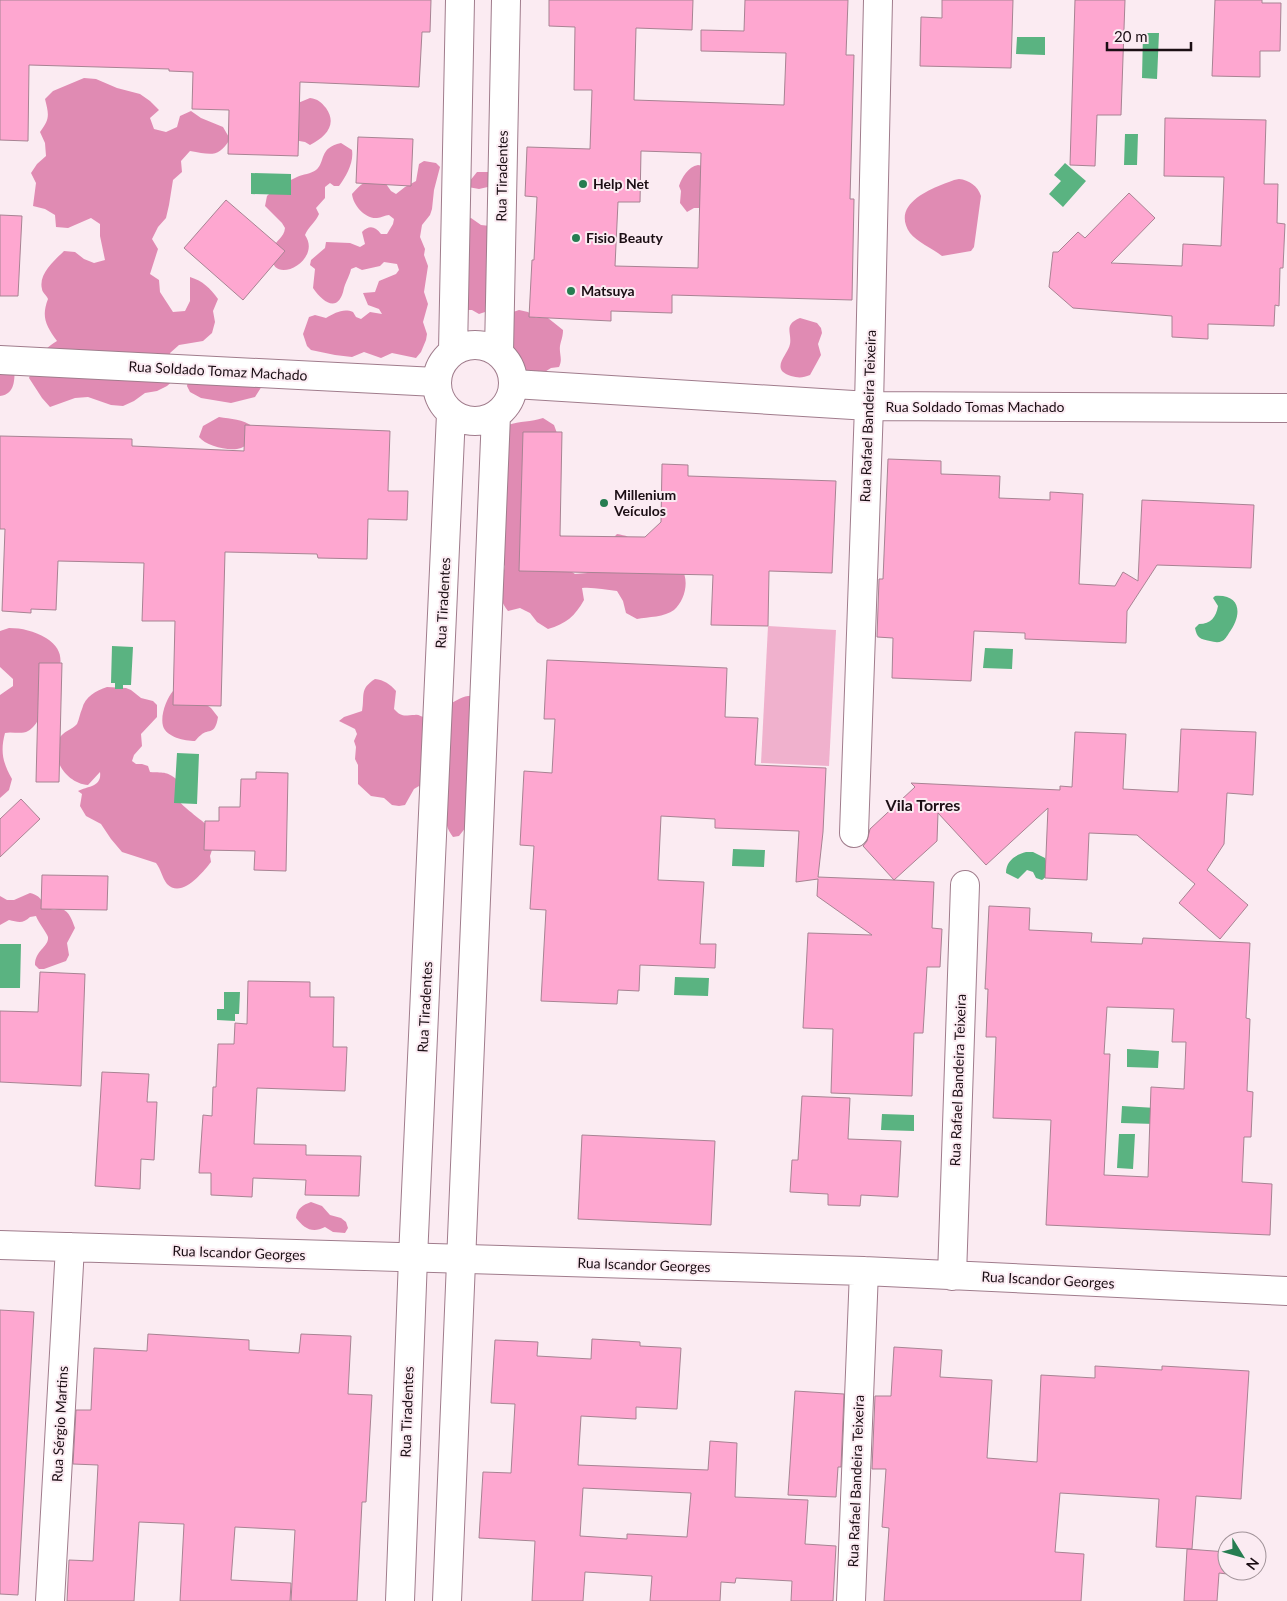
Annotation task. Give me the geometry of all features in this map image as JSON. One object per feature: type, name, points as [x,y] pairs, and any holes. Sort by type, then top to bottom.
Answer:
[{"type":"street","points":[[453,351],[460,0]]},
{"type":"street","name":"Rua Tiradentes","points":[[499,352],[506,0]]},
{"type":"street","name":"Rua Rafael Bandeira Teixeira","points":[[854,833],[869,406],[878,0]]},
{"type":"street","points":[[476,344],[488,346],[499,352],[507,361],[512,372],[514,384],[506,406],[496,415],[486,420],[462,419],[451,414],[443,405],[438,394],[436,382],[438,370],[444,359],[453,351],[464,346],[476,344]]},
{"type":"street","name":"Rua Soldado Tomaz Machado","points":[[0,360],[436,382]]},
{"type":"street","name":"Rua Soldado Tomas Machado","points":[[514,384],[869,406],[1287,408]]},
{"type":"street","name":"Rua Tiradentes","points":[[400,1601],[451,414]]},
{"type":"street","points":[[447,1601],[496,415]]},
{"type":"street","name":"Rua Rafael Bandeira Teixeira","points":[[952,1276],[965,885]]},
{"type":"street","name":"Rua Iscandor Georges","points":[[0,1245],[864,1271],[1287,1291]]},
{"type":"street","name":"Rua Sérgio Martins","points":[[50,1601],[70,1247]]},
{"type":"street","name":"Rua Rafael Bandeira Teixeira","points":[[851,1601],[864,1271]]},
{"type":"shaded area","points":[[1143,33],[1159,33],[1157,79],[1142,78]]},
{"type":"shaded area","points":[[1017,37],[1045,37],[1045,55],[1016,54]]},
{"type":"shaded area","points":[[84,78],[96,79],[117,88],[140,94],[150,101],[159,110],[150,118],[154,129],[166,132],[177,127],[180,116],[191,111],[201,118],[223,127],[230,139],[222,150],[213,154],[190,151],[181,161],[182,172],[173,180],[166,218],[158,227],[152,239],[158,249],[150,274],[159,280],[160,292],[173,312],[185,311],[190,301],[190,277],[206,285],[218,299],[213,311],[215,322],[212,333],[203,341],[179,345],[170,353],[177,377],[167,386],[157,391],[145,393],[123,406],[111,405],[88,397],[75,398],[50,407],[29,378],[39,357],[57,341],[46,321],[45,311],[48,299],[42,290],[42,278],[52,263],[64,251],[75,252],[84,259],[94,263],[105,260],[100,236],[100,224],[91,218],[68,228],[56,227],[55,215],[45,209],[33,206],[36,183],[31,173],[46,156],[45,143],[40,132],[46,124],[48,117],[45,99],[53,91]]},
{"type":"shaded area","points":[[310,98],[323,104],[331,120],[325,134],[310,145],[305,142],[288,139],[298,103]]},
{"type":"shaded area","points":[[1125,134],[1138,134],[1137,165],[1124,165]]},
{"type":"shaded area","points":[[341,143],[352,150],[352,160],[347,174],[339,186],[334,186],[330,183],[325,187],[325,198],[316,208],[319,214],[305,235],[309,245],[307,254],[302,261],[295,267],[287,270],[279,269],[274,265],[272,251],[285,228],[265,206],[267,196],[299,176],[316,170],[329,148]]},
{"type":"shaded area","points":[[424,161],[436,163],[440,167],[434,190],[432,209],[422,225],[420,237],[425,249],[424,255],[428,266],[424,292],[428,304],[423,322],[427,334],[421,352],[416,358],[392,353],[381,358],[364,352],[352,357],[311,350],[307,346],[303,334],[309,317],[315,315],[326,318],[342,311],[353,312],[356,317],[361,319],[370,312],[382,314],[379,309],[368,305],[363,293],[375,292],[379,281],[396,274],[399,270],[397,264],[384,262],[380,266],[362,270],[356,267],[351,269],[342,296],[339,301],[331,303],[326,302],[313,288],[315,269],[310,265],[311,260],[325,248],[326,242],[350,243],[360,247],[365,244],[362,232],[367,228],[374,228],[381,234],[387,234],[394,219],[389,215],[373,218],[364,214],[357,207],[352,194],[359,186],[366,182],[384,181],[391,191],[396,194],[416,181],[419,164]]},
{"type":"shaded area","points":[[1065,163],[1086,181],[1063,207],[1049,194],[1061,181],[1054,175]]},
{"type":"shaded area","points":[[698,165],[709,167],[700,208],[694,208],[687,212],[680,203],[681,191],[679,186],[686,173]]},
{"type":"shaded area","points":[[477,172],[492,172],[492,186],[479,189],[468,187],[469,182]]},
{"type":"shaded area","points":[[251,173],[291,174],[291,195],[251,194]]},
{"type":"shaded area","points":[[959,179],[973,184],[981,196],[974,247],[971,251],[942,256],[910,233],[905,216],[907,209],[912,203],[925,192]]},
{"type":"shaded area","points":[[471,218],[481,225],[490,226],[489,307],[485,312],[479,314],[472,310],[465,310],[465,220]]},
{"type":"shaded area","points":[[519,310],[528,312],[536,318],[548,318],[563,330],[559,367],[551,368],[543,373],[513,373],[508,360],[508,344],[513,312]]},
{"type":"shaded area","points":[[800,318],[817,323],[822,333],[818,344],[821,355],[810,375],[805,377],[791,376],[781,370],[780,366],[790,344],[790,326]]},
{"type":"shaded area","points":[[0,355],[15,367],[12,389],[5,395],[0,396]]},
{"type":"shaded area","points":[[219,357],[231,359],[262,386],[255,397],[231,403],[201,398],[190,392],[187,386],[188,381],[196,366]]},
{"type":"shaded area","points":[[219,417],[249,424],[253,427],[255,439],[245,446],[236,449],[225,449],[202,440],[199,437],[203,426]]},
{"type":"shaded area","points":[[543,418],[554,425],[558,436],[553,522],[565,543],[566,568],[575,574],[587,573],[591,561],[617,534],[626,536],[656,551],[681,568],[685,578],[685,590],[681,601],[674,610],[661,615],[637,619],[626,613],[623,601],[617,591],[582,588],[584,600],[577,611],[565,622],[548,629],[537,622],[530,613],[520,608],[508,611],[500,594],[505,566],[497,556],[508,425]]},
{"type":"shaded area","points":[[1215,596],[1224,596],[1230,599],[1235,602],[1237,607],[1236,620],[1233,626],[1227,637],[1218,642],[1201,639],[1195,628],[1214,617],[1218,606],[1213,598]]},
{"type":"shaded area","points":[[768,626],[836,630],[829,766],[761,763]]},
{"type":"shaded area","points":[[9,628],[28,630],[46,638],[59,651],[60,666],[40,717],[32,729],[19,733],[5,733],[3,757],[12,779],[9,790],[0,798],[0,695],[13,686],[13,679],[0,667],[0,631]]},
{"type":"shaded area","points":[[112,646],[133,647],[131,685],[123,685],[123,689],[115,689],[115,683],[111,683]]},
{"type":"shaded area","points":[[985,648],[1013,649],[1012,669],[983,668]]},
{"type":"shaded area","points":[[375,679],[387,683],[396,691],[394,709],[402,715],[426,717],[433,715],[466,696],[480,698],[497,714],[497,725],[466,827],[459,836],[453,837],[447,826],[444,797],[422,792],[419,786],[414,789],[405,805],[392,805],[384,798],[371,796],[358,784],[358,765],[355,759],[356,747],[354,741],[357,734],[355,729],[339,721],[344,717],[362,711],[365,690]]},
{"type":"shaded area","points":[[107,687],[126,688],[141,698],[153,701],[157,705],[157,717],[141,734],[142,746],[134,755],[132,761],[136,764],[148,766],[150,772],[166,773],[179,781],[180,802],[211,828],[214,844],[210,856],[211,862],[198,877],[185,886],[173,888],[167,884],[156,863],[122,852],[101,824],[86,816],[80,806],[82,794],[78,791],[97,783],[100,772],[88,785],[81,784],[67,775],[59,762],[56,754],[59,739],[65,732],[77,724],[83,704],[88,697]]},
{"type":"shaded area","points":[[183,689],[211,708],[218,717],[215,727],[199,736],[195,741],[172,736],[165,730],[162,722],[168,698],[173,691]]},
{"type":"shaded area","points":[[177,753],[199,754],[197,804],[174,803]]},
{"type":"shaded area","points":[[733,849],[765,850],[764,867],[732,866]]},
{"type":"shaded area","points":[[1026,852],[1033,852],[1045,858],[1047,876],[1042,880],[1036,878],[1033,872],[1027,870],[1018,879],[1006,873],[1009,862]]},
{"type":"shaded area","points":[[30,893],[39,897],[50,909],[61,909],[67,912],[75,928],[67,943],[69,955],[66,961],[44,969],[39,969],[35,965],[37,956],[48,940],[48,937],[36,916],[30,917],[23,922],[9,920],[0,925],[0,896],[7,900],[14,900]]},
{"type":"shaded area","points":[[0,944],[21,944],[20,988],[0,988]]},
{"type":"shaded area","points":[[675,977],[709,978],[708,996],[674,995]]},
{"type":"shaded area","points":[[224,992],[240,992],[239,1014],[235,1014],[235,1021],[217,1020],[217,1009],[224,1009]]},
{"type":"shaded area","points":[[1127,1049],[1159,1051],[1158,1068],[1127,1067]]},
{"type":"shaded area","points":[[1122,1106],[1156,1108],[1155,1124],[1121,1123]]},
{"type":"shaded area","points":[[882,1114],[914,1115],[914,1131],[881,1130]]},
{"type":"shaded area","points":[[1119,1134],[1135,1134],[1133,1169],[1117,1168]]},
{"type":"shaded area","points":[[311,1202],[322,1206],[330,1215],[341,1218],[346,1222],[348,1228],[345,1233],[333,1232],[325,1227],[312,1230],[302,1225],[296,1218],[299,1209]]},
{"type":"building","points":[[0,0],[431,0],[430,32],[422,32],[419,87],[300,82],[298,156],[228,154],[229,110],[192,109],[193,72],[169,71],[169,69],[29,65],[28,141],[0,140]]},
{"type":"building","points":[[549,0],[693,0],[692,30],[636,28],[634,100],[784,105],[786,53],[701,51],[701,30],[744,31],[745,0],[848,0],[846,55],[854,55],[850,199],[854,199],[852,300],[672,295],[672,313],[611,311],[611,321],[529,317],[537,197],[525,196],[527,147],[590,149],[592,90],[574,90],[575,27],[549,26]],"holes":[[[641,151],[701,153],[698,268],[615,266],[618,202],[640,202]]]},
{"type":"building","points":[[942,0],[1013,0],[1011,68],[920,66],[921,17],[942,18]]},
{"type":"building","points":[[1075,0],[1125,0],[1121,115],[1097,115],[1095,166],[1070,165]]},
{"type":"building","points":[[1215,0],[1262,0],[1262,3],[1281,3],[1280,51],[1260,51],[1260,77],[1212,76]]},
{"type":"building","points":[[1165,118],[1266,120],[1264,184],[1278,184],[1277,223],[1285,224],[1283,268],[1280,268],[1279,306],[1275,305],[1274,326],[1208,324],[1208,339],[1172,337],[1172,316],[1073,308],[1049,287],[1053,252],[1058,252],[1078,232],[1085,238],[1129,193],[1155,218],[1111,263],[1182,266],[1183,244],[1221,246],[1224,177],[1164,176]]},
{"type":"building","points":[[358,137],[413,139],[411,186],[356,183]]},
{"type":"building","points":[[226,200],[285,251],[243,300],[184,248]]},
{"type":"building","points":[[0,215],[22,216],[18,296],[0,296]]},
{"type":"building","points":[[245,425],[390,431],[388,491],[408,491],[407,520],[368,519],[367,559],[318,558],[317,554],[225,552],[221,706],[173,705],[175,621],[142,621],[144,563],[58,561],[56,610],[31,609],[31,613],[2,611],[5,529],[0,529],[0,436],[132,439],[132,446],[244,451]]},
{"type":"building","points":[[523,432],[562,432],[560,536],[645,537],[661,522],[662,464],[688,465],[688,476],[836,481],[832,573],[769,571],[768,626],[711,625],[713,575],[519,571]]},
{"type":"building","points":[[888,459],[941,461],[941,474],[1000,476],[999,498],[1050,500],[1050,492],[1083,494],[1079,584],[1115,586],[1123,572],[1138,581],[1142,500],[1254,505],[1251,568],[1157,565],[1127,611],[1126,643],[1025,639],[1025,633],[974,631],[971,681],[892,678],[893,638],[877,637],[879,579],[883,579]]},
{"type":"building","points":[[547,660],[727,668],[725,717],[758,718],[755,765],[826,768],[823,832],[818,877],[934,882],[932,928],[942,929],[940,967],[927,967],[923,1033],[914,1033],[912,1096],[831,1093],[833,1029],[803,1028],[808,933],[872,935],[817,896],[818,879],[796,882],[799,831],[715,828],[715,819],[661,816],[658,880],[704,882],[700,944],[716,944],[715,968],[640,965],[639,991],[618,990],[617,1004],[541,1001],[546,910],[530,909],[534,846],[520,845],[524,771],[552,773],[555,719],[544,719]]},
{"type":"building","points":[[39,663],[62,663],[59,782],[36,782]]},
{"type":"building","points":[[1181,729],[1256,732],[1253,795],[1227,793],[1224,844],[1207,870],[1248,905],[1220,939],[1179,903],[1195,884],[1137,835],[1089,833],[1087,880],[1045,878],[1048,808],[986,865],[938,813],[937,841],[894,880],[863,846],[867,841],[870,829],[915,787],[911,783],[1060,790],[1060,786],[1072,787],[1075,732],[1126,734],[1123,789],[1178,792]]},
{"type":"building","points":[[256,772],[288,773],[286,871],[254,870],[255,851],[204,850],[205,821],[219,821],[219,807],[240,807],[241,779],[256,779]]},
{"type":"building","points":[[21,799],[40,819],[0,857],[0,819]]},
{"type":"building","points":[[42,875],[108,876],[107,910],[41,909]]},
{"type":"building","points":[[989,906],[1030,908],[1029,930],[1092,933],[1091,942],[1142,944],[1143,938],[1250,943],[1246,1018],[1250,1019],[1247,1091],[1253,1092],[1251,1137],[1244,1137],[1242,1182],[1272,1184],[1270,1235],[1046,1225],[1051,1120],[993,1118],[996,1037],[986,1037],[988,989],[985,989]],"holes":[[[1107,1007],[1174,1009],[1172,1042],[1186,1042],[1184,1089],[1151,1087],[1148,1177],[1104,1175],[1110,1054],[1104,1054]]]},
{"type":"building","points":[[40,972],[85,974],[81,1086],[0,1082],[0,1011],[38,1012]]},
{"type":"building","points":[[248,981],[310,982],[310,997],[334,997],[333,1047],[347,1047],[345,1091],[257,1088],[254,1144],[306,1145],[306,1155],[361,1156],[359,1196],[305,1195],[306,1180],[253,1178],[252,1197],[211,1195],[211,1173],[199,1173],[203,1115],[212,1116],[213,1087],[216,1087],[218,1044],[234,1044],[235,1023],[247,1024]]},
{"type":"building","points":[[102,1072],[149,1074],[147,1102],[157,1102],[154,1160],[141,1159],[140,1189],[95,1186]]},
{"type":"building","points":[[802,1096],[850,1098],[848,1139],[901,1141],[898,1197],[861,1195],[860,1206],[828,1205],[828,1194],[790,1192],[792,1160],[798,1160]]},
{"type":"building","points":[[582,1135],[715,1141],[711,1225],[578,1219]]},
{"type":"building","points":[[0,1310],[34,1312],[18,1595],[0,1594]]},
{"type":"building","points":[[148,1334],[249,1340],[249,1350],[299,1353],[301,1334],[351,1336],[348,1394],[372,1395],[366,1502],[362,1502],[357,1601],[291,1601],[295,1530],[235,1527],[231,1580],[291,1583],[290,1601],[180,1601],[184,1524],[139,1522],[134,1601],[67,1601],[69,1560],[93,1561],[98,1465],[73,1464],[76,1410],[91,1410],[94,1348],[147,1351]]},
{"type":"building","points":[[592,1339],[640,1342],[640,1346],[681,1348],[677,1409],[636,1407],[636,1419],[581,1416],[578,1465],[708,1470],[710,1441],[737,1443],[735,1497],[808,1500],[805,1544],[836,1546],[833,1601],[791,1601],[792,1581],[736,1578],[735,1583],[721,1582],[720,1601],[650,1601],[652,1576],[585,1572],[583,1601],[532,1601],[535,1541],[479,1538],[483,1472],[511,1473],[515,1404],[491,1403],[495,1340],[538,1342],[537,1356],[591,1359]],"holes":[[[583,1488],[691,1493],[687,1537],[627,1534],[627,1539],[580,1536]]]},
{"type":"building","points":[[894,1347],[942,1350],[940,1377],[992,1380],[987,1458],[1037,1462],[1041,1375],[1095,1378],[1095,1366],[1162,1370],[1162,1366],[1249,1371],[1241,1499],[1196,1496],[1192,1549],[1156,1547],[1159,1499],[1060,1493],[1055,1552],[1084,1554],[1081,1601],[884,1601],[889,1528],[882,1527],[886,1469],[872,1469],[875,1396],[891,1396]]},
{"type":"building","points":[[795,1391],[844,1394],[841,1467],[838,1467],[836,1497],[788,1495]]},
{"type":"building","points":[[1187,1549],[1217,1551],[1217,1601],[1184,1601]]},
{"type":"place","name":"Help Net","points":[[583,184]]},
{"type":"place","name":"Fisio Beauty","points":[[576,238]]},
{"type":"place","name":"Matsuya","points":[[571,291]]},
{"type":"place","name":"Millenium Veículos","points":[[604,503]]},
{"type":"district","name":"Vila Torres","points":[[923,805]]}]
